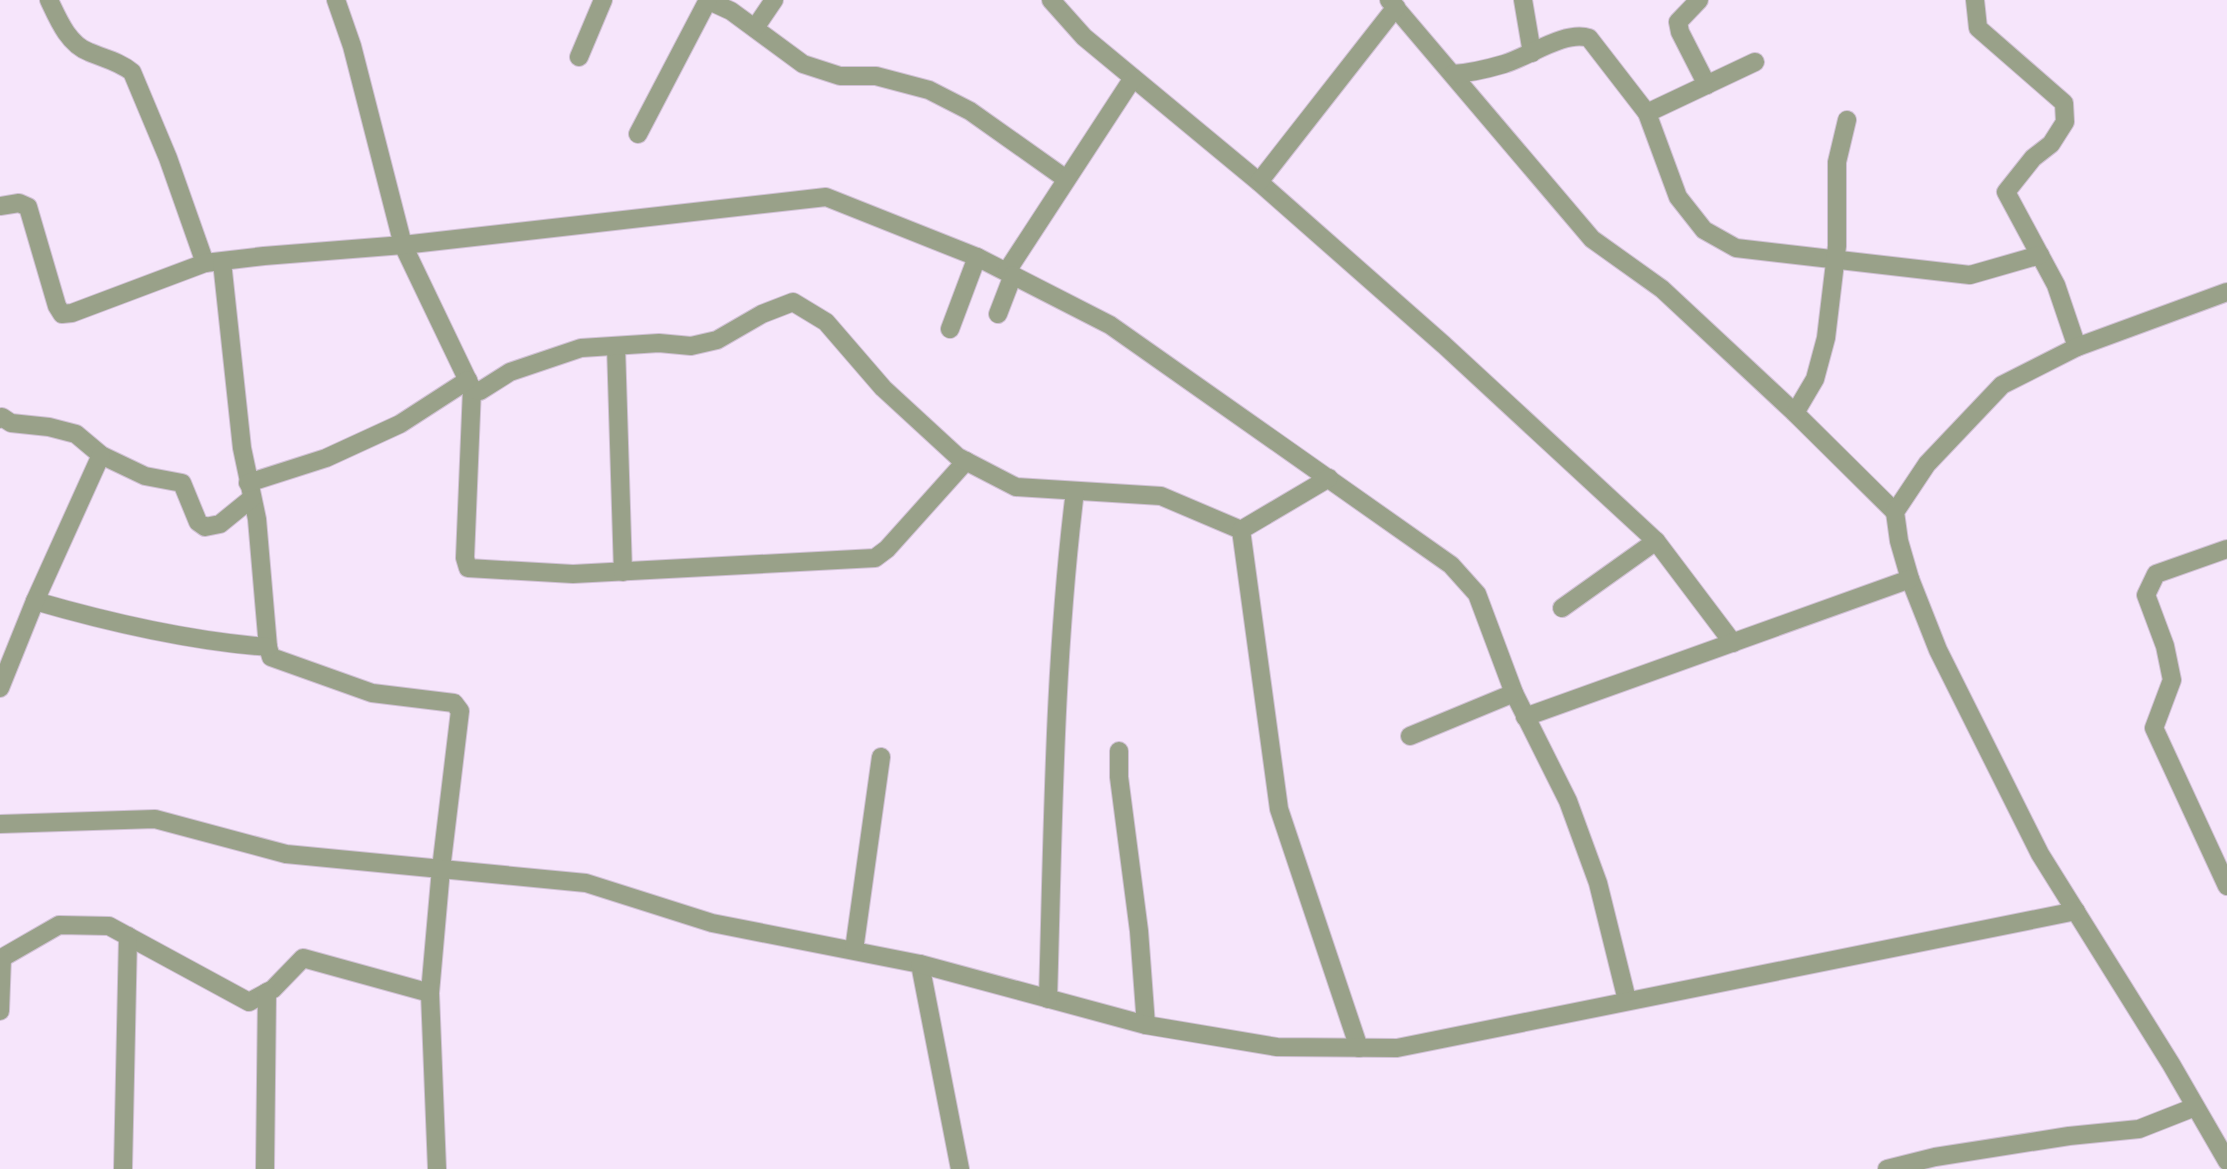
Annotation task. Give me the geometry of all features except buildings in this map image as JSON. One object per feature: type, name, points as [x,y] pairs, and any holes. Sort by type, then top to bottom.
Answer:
[{"type":"street","points":[[50,0],[74,44],[87,52],[120,63],[132,72],[214,263],[242,448],[257,519],[268,647],[271,657],[305,672],[372,693],[454,703],[460,711],[441,869],[430,993],[437,1169]]},
{"type":"street","points":[[336,0],[352,46],[402,245],[470,385],[465,558],[468,568],[573,574],[875,558],[887,549],[966,461]]},
{"type":"street","points":[[579,57],[603,0]]},
{"type":"street","points":[[638,134],[707,0],[731,11],[803,64],[840,76],[876,76],[929,90],[970,111],[1066,179]]},
{"type":"street","points":[[755,28],[774,0]]},
{"type":"street","points":[[1051,0],[1084,37],[1259,182],[1444,345],[1656,541],[1733,643]]},
{"type":"street","points":[[1523,0],[1532,53]]},
{"type":"street","points":[[1698,0],[1678,22],[1680,32],[1707,85]]},
{"type":"street","points":[[1975,0],[1978,27],[2064,103],[2065,122],[2051,144],[2014,178],[2006,192],[2056,285],[2077,347]]},
{"type":"street","points":[[1259,182],[1393,4],[1592,239],[1662,289],[1795,413],[1895,512],[1899,541],[1910,579],[1938,650],[2040,854],[2227,1161]]},
{"type":"street","points":[[1453,74],[1474,72],[1532,53],[1568,37],[1580,35],[1588,38],[1647,113],[1678,197],[1704,230],[1736,248],[1970,275],[2040,255]]},
{"type":"street","points":[[1647,113],[1755,62]]},
{"type":"street","points":[[998,314],[1010,273],[1066,179],[1133,78]]},
{"type":"street","points":[[1795,413],[1815,379],[1823,348],[1835,261],[1837,162],[1847,120]]},
{"type":"street","points":[[0,206],[19,203],[28,207],[57,306],[62,314],[72,313],[214,263],[264,256],[402,245],[826,197],[977,256],[1110,326],[1329,477],[1451,565],[1477,594],[1514,693],[1568,801],[1594,873],[1627,1000]]},
{"type":"street","points":[[950,329],[977,256]]},
{"type":"street","points":[[1895,512],[1927,464],[2002,385],[2077,347],[2227,292]]},
{"type":"street","points":[[470,385],[480,391],[510,372],[581,348],[659,343],[691,346],[717,340],[762,314],[793,302],[826,322],[883,388],[958,457],[1016,487],[1161,496],[1241,530]]},
{"type":"street","points":[[616,346],[623,572]]},
{"type":"street","points":[[0,419],[2,417],[11,423],[49,427],[76,434],[102,455],[145,476],[182,483],[198,522],[205,527],[220,524],[250,491],[400,424],[470,385]]},
{"type":"street","points":[[0,688],[4,661],[35,601],[102,455]]},
{"type":"street","points":[[1241,530],[1329,477]]},
{"type":"street","points":[[1048,999],[1057,689],[1064,582],[1075,491]]},
{"type":"street","points":[[1241,530],[1279,809],[1359,1048]]},
{"type":"street","points":[[1562,608],[1656,541]]},
{"type":"street","points":[[2225,877],[2154,728],[2172,680],[2165,646],[2146,596],[2156,574],[2227,549]]},
{"type":"street","points":[[1525,717],[1910,579]]},
{"type":"street","points":[[35,601],[110,623],[234,644],[268,647]]},
{"type":"street","points":[[1410,736],[1514,693]]},
{"type":"street","points":[[1119,751],[1119,777],[1139,931],[1146,1025]]},
{"type":"street","points":[[854,950],[881,758]]},
{"type":"street","points":[[0,824],[155,819],[286,854],[586,883],[712,923],[920,964],[1146,1025],[1277,1047],[1397,1048],[2076,911]]},
{"type":"street","points":[[0,1011],[1,959],[59,925],[109,926],[249,1002],[267,992],[303,958],[430,993]]},
{"type":"street","points":[[123,1169],[128,936]]},
{"type":"street","points":[[920,964],[960,1169]]},
{"type":"street","points":[[265,1169],[267,992]]},
{"type":"street","points":[[1887,1169],[1935,1157],[2069,1136],[2139,1129],[2195,1107]]}]
